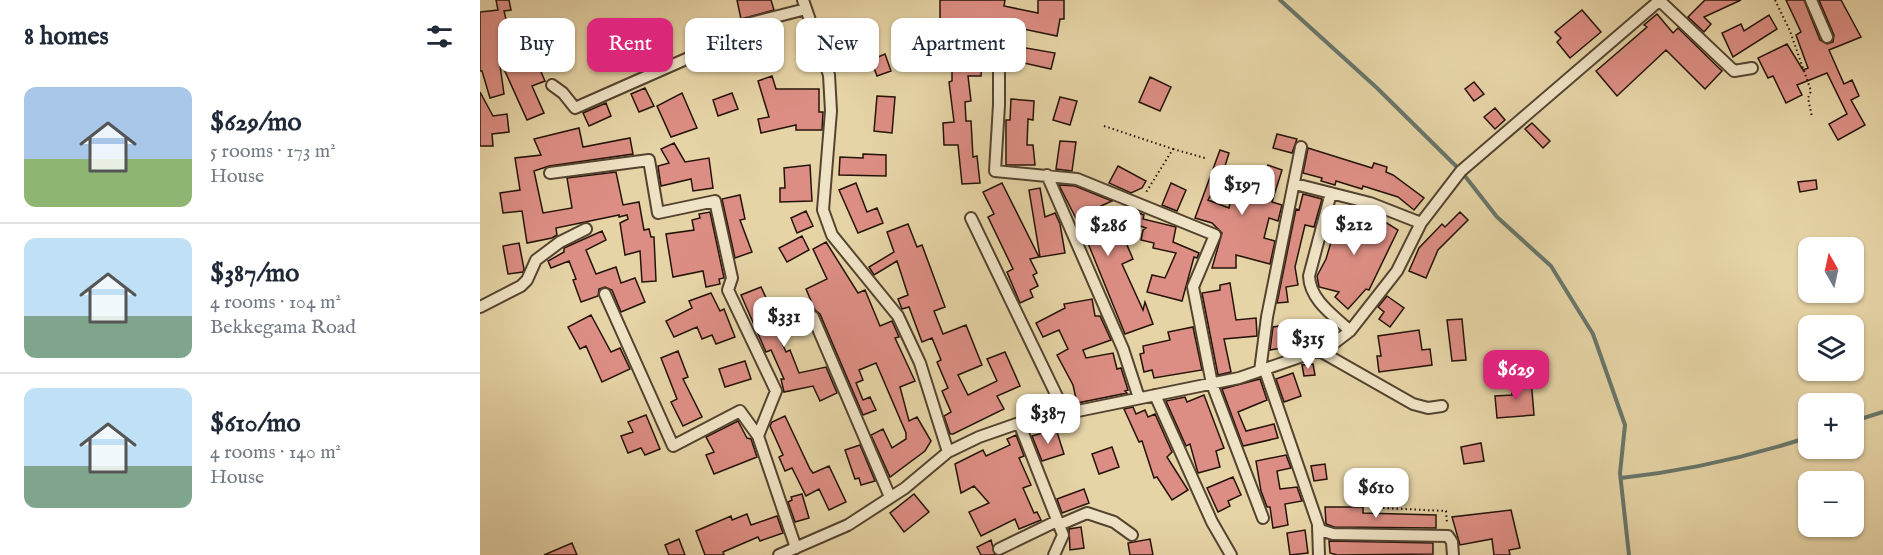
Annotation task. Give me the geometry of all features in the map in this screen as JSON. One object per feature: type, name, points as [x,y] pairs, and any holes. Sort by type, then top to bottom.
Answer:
[{"type":"street","points":[[779,555],[848,525],[890,497],[948,452],[979,437],[1019,423],[1212,384],[1262,370],[1342,339],[1397,271],[1421,223],[1461,171],[1660,0],[1734,71],[1752,68]]},
{"type":"street","points":[[1811,0],[1827,37]]},
{"type":"street","points":[[552,85],[563,93],[575,108],[727,41],[751,23],[805,5],[829,75],[831,111],[823,210],[831,235],[898,316],[920,363],[948,452]]},
{"type":"street","points":[[999,72],[995,171],[1077,179],[1215,236],[1193,287],[1212,384],[1263,518]]},
{"type":"street","points":[[1301,147],[1267,317],[1262,370],[1318,526],[1319,555]]},
{"type":"street","points":[[550,173],[648,160],[658,213],[715,201],[732,278],[728,291],[776,391],[758,435]]},
{"type":"street","points":[[1047,175],[1123,349],[1139,398]]},
{"type":"street","points":[[1295,184],[1370,203],[1421,223]]},
{"type":"street","points":[[1331,193],[1309,276],[1310,289],[1316,298],[1350,331]]},
{"type":"street","points":[[971,218],[1065,413]]},
{"type":"street","points":[[480,307],[521,286],[528,280],[536,260],[560,242],[586,230]]},
{"type":"street","points":[[605,294],[646,391],[673,446],[740,411],[758,435],[796,548]]},
{"type":"street","points":[[813,317],[890,497]]},
{"type":"street","points":[[1318,350],[1413,404],[1428,408],[1442,406]]},
{"type":"street","points":[[1155,395],[1212,522],[1231,555]]},
{"type":"street","points":[[1019,423],[1063,535],[1054,555]]},
{"type":"street","points":[[999,549],[1087,513],[1114,522],[1132,535]]},
{"type":"street","points":[[1318,526],[1320,530],[1333,534],[1448,536],[1452,542],[1453,555]]},
{"type":"path","points":[[1775,0],[1790,31],[1811,91],[1808,98],[1812,117]]},
{"type":"path","points":[[1104,126],[1205,158]]},
{"type":"path","points":[[1139,204],[1173,148]]},
{"type":"path","points":[[1383,508],[1446,511],[1448,536]]},
{"type":"building","points":[[496,0],[509,0],[511,10],[504,11],[506,18],[498,18],[498,72],[501,72],[504,94],[490,98],[482,71],[480,71],[480,12],[498,10]]},
{"type":"building","points":[[737,0],[771,0],[774,10],[741,18]]},
{"type":"building","points":[[940,0],[1005,0],[1004,6],[1038,13],[1038,0],[1064,0],[1064,19],[1060,19],[1057,36],[1026,30],[1026,18],[940,18]]},
{"type":"building","points":[[1705,0],[1741,0],[1704,17],[1711,24],[1704,32],[1688,17]]},
{"type":"building","points":[[1786,0],[1804,0],[1820,40],[1827,44],[1833,42],[1834,35],[1819,0],[1841,0],[1861,37],[1829,50],[1844,84],[1852,80],[1859,96],[1851,100],[1865,125],[1838,140],[1829,124],[1847,114],[1827,73],[1797,85],[1802,95],[1786,103],[1773,76],[1768,78],[1758,58],[1787,44],[1803,70],[1808,68],[1796,35],[1801,32]]},
{"type":"building","points":[[1582,10],[1601,32],[1570,58],[1557,42],[1561,38],[1555,32]]},
{"type":"building","points":[[1657,14],[1673,33],[1678,28],[1722,71],[1705,89],[1666,50],[1617,96],[1596,71],[1647,27],[1644,25]]},
{"type":"building","points":[[1769,15],[1777,29],[1733,57],[1722,33],[1741,24],[1744,31]]},
{"type":"building","points":[[1026,48],[1055,53],[1051,69],[1026,63]]},
{"type":"building","points":[[885,54],[891,71],[877,76],[876,72],[879,72],[879,57]]},
{"type":"building","points":[[505,72],[541,72],[545,81],[532,86],[544,113],[527,120]]},
{"type":"building","points":[[952,72],[981,72],[981,76],[968,76],[971,101],[965,102],[966,121],[971,121],[973,157],[977,156],[980,183],[962,184],[958,145],[944,145],[943,123],[954,122],[949,82],[952,81]]},
{"type":"building","points":[[772,76],[776,89],[819,89],[819,112],[823,112],[822,130],[796,130],[796,125],[761,133],[758,119],[769,117],[758,81]]},
{"type":"building","points":[[1150,77],[1171,87],[1160,111],[1139,102]]},
{"type":"building","points":[[1474,82],[1484,94],[1474,101],[1465,89]]},
{"type":"building","points":[[645,88],[654,106],[639,112],[631,94]]},
{"type":"building","points":[[480,92],[493,116],[507,114],[509,132],[492,134],[493,146],[480,146]]},
{"type":"building","points":[[682,93],[697,128],[671,137],[657,106]]},
{"type":"building","points":[[732,93],[738,109],[718,116],[713,100]]},
{"type":"building","points":[[877,96],[895,97],[892,133],[874,131]]},
{"type":"building","points":[[1060,97],[1077,101],[1070,125],[1053,120]]},
{"type":"building","points":[[1011,99],[1034,101],[1033,120],[1028,119],[1027,145],[1033,145],[1035,165],[1006,165],[1006,120],[1010,120]]},
{"type":"building","points":[[606,103],[611,116],[589,126],[583,113]]},
{"type":"building","points":[[1495,108],[1505,120],[1495,129],[1484,117]]},
{"type":"building","points":[[1532,123],[1550,141],[1543,148],[1525,129]]},
{"type":"building","points":[[579,128],[583,147],[630,138],[633,154],[549,166],[534,171],[543,213],[572,208],[567,178],[616,172],[623,205],[639,202],[644,230],[649,229],[651,237],[654,237],[656,281],[642,282],[640,251],[625,255],[620,223],[628,219],[627,215],[556,228],[557,235],[552,238],[527,243],[522,211],[503,213],[500,193],[520,190],[515,158],[541,155],[534,139]]},
{"type":"building","points":[[1277,134],[1297,139],[1292,153],[1273,148]]},
{"type":"building","points":[[1060,141],[1076,142],[1072,171],[1056,169]]},
{"type":"building","points":[[674,143],[685,162],[709,158],[713,188],[693,191],[691,179],[661,186],[658,166],[669,163],[661,149]]},
{"type":"building","points":[[1308,148],[1372,168],[1374,163],[1387,167],[1386,172],[1424,198],[1414,210],[1398,197],[1363,186],[1362,189],[1336,181],[1335,185],[1321,181],[1322,178],[1303,173]]},
{"type":"building","points":[[1220,150],[1229,153],[1222,176],[1208,200],[1229,208],[1235,178],[1262,184],[1268,165],[1282,170],[1272,202],[1282,205],[1278,221],[1269,218],[1264,238],[1275,241],[1270,264],[1236,255],[1236,268],[1212,268],[1222,233],[1212,223],[1195,218]]},
{"type":"building","points":[[863,154],[886,155],[886,176],[839,175],[840,157],[863,158]]},
{"type":"building","points":[[810,165],[812,201],[780,202],[780,188],[785,188],[784,168]]},
{"type":"building","points":[[1118,166],[1146,181],[1142,188],[1131,193],[1109,183]]},
{"type":"building","points":[[1816,180],[1817,189],[1800,192],[1798,182]]},
{"type":"building","points":[[856,183],[867,212],[877,208],[883,223],[858,233],[839,190]]},
{"type":"building","points":[[1002,183],[1039,257],[1030,259],[1037,273],[1033,275],[1038,286],[1030,290],[1033,297],[1020,303],[1007,272],[1013,269],[988,217],[994,214],[983,192]]},
{"type":"building","points":[[1171,183],[1186,190],[1177,211],[1162,205]]},
{"type":"building","points":[[1059,185],[1075,186],[1112,201],[1101,206],[1117,242],[1124,238],[1133,259],[1122,264],[1143,310],[1145,302],[1153,324],[1125,334],[1085,236]]},
{"type":"building","points":[[1040,188],[1045,217],[1055,213],[1060,224],[1065,253],[1040,257],[1029,190]]},
{"type":"building","points":[[1303,194],[1322,199],[1314,227],[1305,225],[1295,267],[1298,285],[1286,287],[1288,302],[1277,303],[1296,209],[1299,210]]},
{"type":"building","points":[[740,195],[745,219],[740,220],[752,252],[735,258],[722,199]]},
{"type":"building","points":[[1335,206],[1378,227],[1382,220],[1398,230],[1369,290],[1366,289],[1348,309],[1335,297],[1339,292],[1319,287],[1317,276],[1326,259],[1334,232],[1329,231]]},
{"type":"building","points":[[1129,209],[1144,215],[1143,219],[1176,227],[1173,242],[1199,253],[1197,258],[1194,257],[1182,301],[1147,292],[1152,275],[1165,278],[1176,253],[1153,248],[1154,243],[1141,240],[1143,230],[1146,228],[1126,221]]},
{"type":"building","points":[[806,211],[813,226],[797,233],[791,218]]},
{"type":"building","points":[[710,212],[724,278],[719,279],[720,284],[706,287],[703,271],[673,277],[666,234],[694,230],[692,220],[700,218],[699,214]]},
{"type":"building","points":[[1460,212],[1468,220],[1438,250],[1426,278],[1409,271],[1419,248],[1442,224],[1445,227]]},
{"type":"building","points":[[908,224],[917,247],[922,245],[945,307],[934,311],[943,334],[966,325],[982,365],[958,375],[968,395],[997,381],[987,359],[1005,352],[1020,386],[997,396],[1004,409],[953,434],[950,434],[944,416],[951,412],[942,391],[948,388],[937,362],[941,360],[932,338],[922,342],[909,307],[902,309],[898,299],[908,295],[897,261],[874,275],[869,267],[894,252],[887,232]]},
{"type":"building","points":[[602,231],[606,240],[586,250],[596,274],[616,267],[621,283],[635,278],[645,302],[621,312],[612,290],[605,287],[599,289],[598,296],[581,302],[569,261],[551,268],[548,261],[564,252],[564,248]]},
{"type":"building","points":[[802,236],[809,250],[787,262],[779,248]]},
{"type":"building","points":[[826,242],[858,293],[865,290],[880,326],[892,321],[899,337],[895,338],[915,381],[900,387],[909,421],[917,417],[931,441],[925,451],[890,477],[871,435],[883,429],[892,448],[906,439],[906,433],[876,363],[859,370],[863,380],[856,383],[863,400],[870,397],[876,410],[863,415],[820,314],[815,310],[806,289],[827,279],[813,249]]},
{"type":"building","points":[[519,243],[523,272],[508,274],[503,246]]},
{"type":"building","points":[[1230,283],[1236,320],[1256,318],[1257,336],[1224,339],[1231,372],[1218,375],[1202,293],[1220,290],[1220,285]]},
{"type":"building","points":[[761,287],[769,304],[778,300],[782,310],[776,313],[779,320],[773,323],[786,352],[790,350],[799,373],[826,367],[837,393],[820,401],[813,386],[784,392],[781,379],[784,379],[771,350],[766,352],[741,295]]},
{"type":"building","points":[[711,293],[720,311],[724,309],[735,337],[716,344],[712,335],[702,339],[697,327],[674,337],[666,321],[692,308],[689,301]]},
{"type":"building","points":[[1387,296],[1404,308],[1390,327],[1379,319],[1384,312],[1378,307]]},
{"type":"building","points":[[1092,299],[1095,316],[1100,316],[1111,340],[1083,350],[1086,358],[1113,353],[1117,369],[1121,368],[1128,390],[1125,391],[1127,393],[1077,403],[1073,385],[1057,355],[1068,349],[1059,330],[1043,337],[1036,323],[1065,308],[1064,304]]},
{"type":"building","points":[[591,315],[611,352],[620,348],[630,369],[602,382],[586,346],[580,349],[568,327]]},
{"type":"building","points":[[1462,319],[1466,360],[1452,361],[1447,320]]},
{"type":"building","points":[[1292,324],[1295,346],[1270,350],[1273,327]]},
{"type":"building","points":[[1193,327],[1202,370],[1154,378],[1152,370],[1144,372],[1140,354],[1144,353],[1143,346],[1170,340],[1168,332]]},
{"type":"building","points":[[1419,330],[1422,350],[1430,349],[1432,365],[1379,372],[1377,356],[1381,356],[1378,336]]},
{"type":"building","points":[[678,351],[688,377],[683,379],[702,417],[683,426],[671,402],[677,399],[661,358]]},
{"type":"building","points":[[745,361],[751,379],[725,387],[719,369]]},
{"type":"building","points":[[1313,364],[1315,375],[1304,376],[1302,365]]},
{"type":"building","points":[[1293,373],[1301,396],[1284,402],[1276,379]]},
{"type":"building","points":[[1260,379],[1267,400],[1238,412],[1246,431],[1274,424],[1278,438],[1243,446],[1222,389]]},
{"type":"building","points":[[1531,379],[1534,415],[1497,418],[1495,396],[1512,395],[1511,381]]},
{"type":"building","points":[[1204,395],[1224,448],[1216,451],[1220,467],[1198,473],[1190,444],[1186,446],[1166,401],[1185,397],[1187,402]]},
{"type":"building","points":[[1133,407],[1136,414],[1145,410],[1148,417],[1155,414],[1172,452],[1167,457],[1188,490],[1172,500],[1157,477],[1154,478],[1142,441],[1139,442],[1124,409]]},
{"type":"building","points":[[646,415],[660,449],[645,455],[641,448],[628,453],[621,436],[633,432],[628,422]]},
{"type":"building","points":[[785,416],[810,469],[813,473],[829,466],[846,502],[829,510],[819,489],[806,496],[792,468],[785,471],[779,457],[783,455],[770,426],[772,422]]},
{"type":"building","points":[[738,421],[747,438],[751,439],[757,457],[714,474],[706,455],[714,452],[706,437]]},
{"type":"building","points":[[1056,429],[1064,454],[1042,461],[1032,436]]},
{"type":"building","points":[[1016,435],[1024,456],[1019,458],[1031,485],[1023,488],[1034,513],[1037,512],[1041,520],[1019,529],[1015,519],[981,536],[969,512],[989,503],[974,486],[961,493],[955,464],[983,450],[986,456],[1010,445],[1007,439]]},
{"type":"building","points":[[1481,443],[1484,461],[1464,464],[1461,447]]},
{"type":"building","points":[[860,445],[875,481],[861,485],[859,478],[855,479],[845,450]]},
{"type":"building","points":[[1112,447],[1119,467],[1099,474],[1092,454]]},
{"type":"building","points":[[1286,455],[1291,468],[1277,471],[1280,489],[1297,487],[1302,501],[1285,504],[1288,525],[1273,528],[1270,507],[1267,507],[1261,491],[1256,461]]},
{"type":"building","points":[[1325,464],[1327,479],[1314,481],[1311,466]]},
{"type":"building","points":[[1233,477],[1241,495],[1228,501],[1230,506],[1218,512],[1207,488]]},
{"type":"building","points":[[1084,489],[1089,503],[1062,513],[1057,499]]},
{"type":"building","points":[[802,494],[809,518],[795,522],[788,502],[792,500],[791,497]]},
{"type":"building","points":[[914,494],[929,512],[904,532],[890,513]]},
{"type":"building","points":[[1325,507],[1363,507],[1363,513],[1436,515],[1436,528],[1334,527],[1326,524]]},
{"type":"building","points":[[1511,510],[1520,548],[1509,550],[1510,555],[1494,555],[1492,539],[1460,545],[1452,517]]},
{"type":"building","points":[[747,514],[751,525],[777,516],[783,533],[760,541],[758,537],[723,552],[724,555],[705,555],[696,531],[731,516],[732,520]]},
{"type":"building","points":[[1081,527],[1084,548],[1070,550],[1069,529]]},
{"type":"building","points":[[1305,530],[1308,553],[1290,555],[1287,533]]},
{"type":"building","points":[[679,539],[685,555],[669,555],[665,545]]},
{"type":"building","points":[[1150,539],[1153,555],[1130,555],[1128,543]]},
{"type":"building","points":[[991,540],[995,555],[981,555],[977,547]]},
{"type":"building","points":[[1329,541],[1433,543],[1433,554],[1337,555],[1330,553]]},
{"type":"building","points":[[572,543],[577,555],[544,555]]},
{"type":"waterway","points":[[1280,0],[1377,88],[1461,171],[1497,217],[1551,266],[1593,334],[1625,425],[1620,473],[1629,555]]},
{"type":"waterway","points":[[1864,418],[1883,412]]},
{"type":"waterway","points":[[1621,478],[1716,462],[1798,440]]}]
